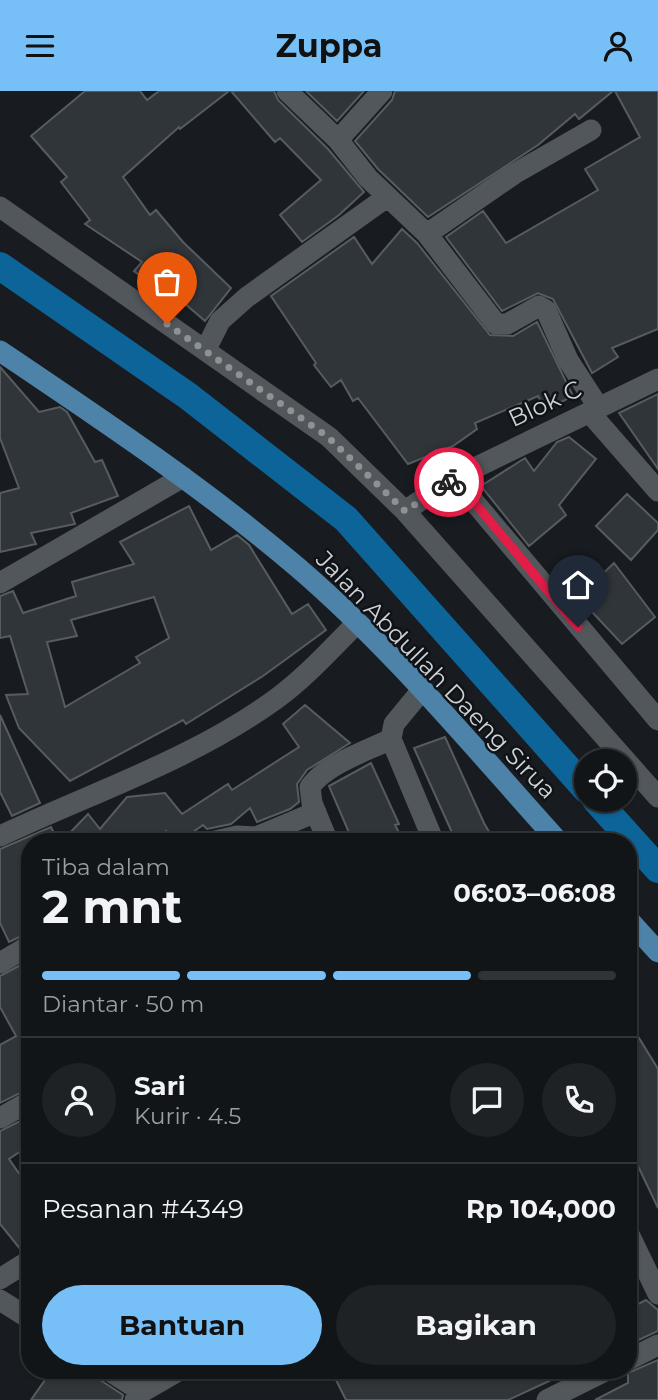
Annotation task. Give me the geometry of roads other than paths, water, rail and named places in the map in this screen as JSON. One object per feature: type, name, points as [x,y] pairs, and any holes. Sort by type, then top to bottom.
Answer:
[{"type":"main road","name":"Jalan Abdullah Daeng Sirua","points":[[0,351],[183,477],[297,567],[357,623],[422,690],[551,833]]},
{"type":"main road","points":[[637,929],[658,952]]},
{"type":"street","points":[[287,91],[338,140],[387,197],[427,234],[496,324],[507,324],[539,306],[546,310],[568,361],[594,410],[658,491]]},
{"type":"street","points":[[338,140],[382,91]]},
{"type":"street","points":[[427,234],[514,174],[591,130]]},
{"type":"street","points":[[206,349],[220,321],[247,297],[387,197]]},
{"type":"street","points":[[0,207],[328,437],[405,511],[658,797]]},
{"type":"street","name":"Blok C","points":[[405,511],[454,478],[658,379]]},
{"type":"street","points":[[0,583],[183,477]]},
{"type":"street","points":[[454,478],[658,720]]},
{"type":"street","points":[[0,836],[162,766],[210,739],[276,699],[357,623]]},
{"type":"street","points":[[422,690],[394,724],[391,739],[430,833]]},
{"type":"street","points":[[324,833],[310,792],[316,778],[391,739]]},
{"type":"street","points":[[266,833],[316,812]]},
{"type":"street","points":[[0,963],[21,950]]},
{"type":"street","points":[[0,1118],[21,1106]]},
{"type":"street","points":[[637,1251],[658,1294]]},
{"type":"street","points":[[0,1279],[21,1265]]},
{"type":"street","points":[[0,1300],[21,1313]]},
{"type":"street","points":[[637,1356],[658,1345]]},
{"type":"street","points":[[119,1379],[139,1396],[166,1379]]},
{"type":"street","points":[[547,1400],[589,1379]]},
{"type":"waterway","points":[[0,266],[188,396],[346,519],[574,776]]},
{"type":"waterway","points":[[607,812],[626,833]]},
{"type":"waterway","points":[[637,846],[658,869]]}]
